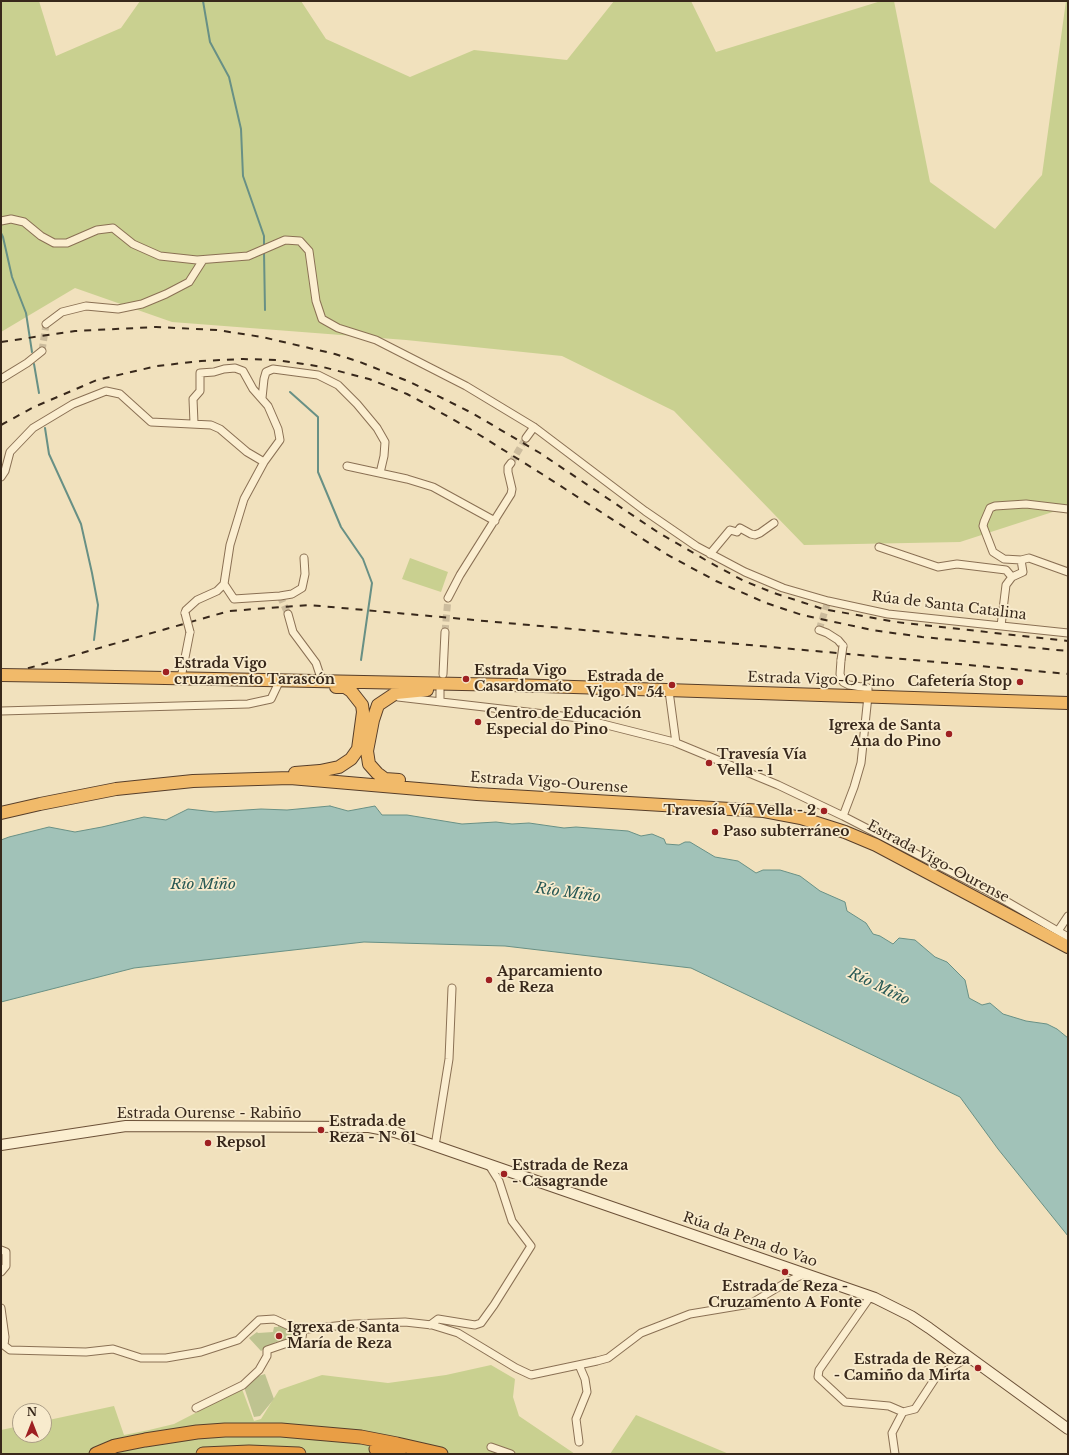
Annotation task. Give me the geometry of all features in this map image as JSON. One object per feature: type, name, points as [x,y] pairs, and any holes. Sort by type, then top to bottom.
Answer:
[{"type":"highway","points":[[1,675],[512,685]]},
{"type":"highway","points":[[193,781],[240,775],[320,771],[340,767],[351,758],[358,749],[360,740],[363,712],[362,705],[358,698],[345,687],[293,685],[280,680]]},
{"type":"highway","points":[[512,685],[440,696],[396,694],[391,696],[378,706],[373,720],[368,750],[369,764],[385,779],[567,799]]},
{"type":"highway","name":"Estrada Vigo-O Pino","points":[[512,685],[1068,703]]},
{"type":"highway","name":"Estrada Vigo-Ourense","points":[[1,813],[116,789],[193,781],[290,778],[477,794],[764,811],[801,818],[845,832],[876,845],[1068,947]]},
{"type":"highway","points":[[96,1454],[115,1446],[178,1434],[225,1430],[281,1430],[361,1438],[441,1454]]},
{"type":"highway","points":[[104,1454],[172,1440],[259,1436],[325,1440],[399,1454]]},
{"type":"highway","points":[[203,1454],[249,1452],[298,1454]]},
{"type":"main road","name":"Estrada Ourense - Rabiño","points":[[1,1145],[126,1126],[369,1127],[395,1132]]},
{"type":"main road","name":"Rúa da Pena do Vao","points":[[395,1132],[870,1297],[911,1316],[1068,1429]]},
{"type":"street","points":[[1,221],[12,219],[24,222],[40,236],[54,243],[67,243],[97,230],[113,228],[133,244],[160,256],[203,260],[189,282],[142,304],[118,310],[86,306],[62,312],[46,324]]},
{"type":"street","name":"Rúa de Santa Catalina","points":[[203,260],[248,256],[285,240],[300,241],[309,251],[316,301],[322,319],[338,328],[376,340],[466,386],[534,427],[645,511],[696,546],[745,572],[783,588],[828,601],[888,614],[1068,633]]},
{"type":"street","points":[[1,379],[27,363],[42,351]]},
{"type":"street","points":[[181,678],[190,632],[185,612],[197,600],[217,591],[224,584],[230,545],[244,499],[264,462],[280,440],[278,429],[268,406],[253,390],[243,371],[235,368],[224,368],[214,372],[200,373],[200,391],[193,399],[194,423]]},
{"type":"street","points":[[262,398],[266,372],[273,368],[318,375],[338,385],[357,404],[377,428],[385,442],[384,456],[380,473]]},
{"type":"street","points":[[1,477],[5,471],[10,452],[33,428],[73,404],[106,391],[120,394],[151,422],[194,423],[210,425],[220,429],[247,452],[264,462]]},
{"type":"street","points":[[526,438],[534,427]]},
{"type":"street","points":[[448,598],[460,575],[511,494],[512,488],[508,467],[511,463]]},
{"type":"street","points":[[347,466],[433,487],[495,521]]},
{"type":"street","points":[[1068,509],[1026,504],[995,506],[990,508],[983,526],[993,552],[1004,559],[1020,560],[1029,558],[1068,572]]},
{"type":"street","points":[[710,554],[730,530],[737,532],[740,528],[751,534],[755,534],[760,533],[774,523]]},
{"type":"street","points":[[879,547],[938,566],[957,564],[1006,570],[1012,577]]},
{"type":"street","points":[[224,584],[234,600],[292,594],[302,588],[305,574],[304,558]]},
{"type":"street","points":[[1001,626],[1006,585],[1012,577],[1023,572],[1020,560]]},
{"type":"street","points":[[288,614],[293,632],[316,663],[322,681]]},
{"type":"street","points":[[819,630],[838,640],[843,646],[840,674],[843,682],[849,685],[868,688],[861,763],[843,816]]},
{"type":"street","points":[[442,674],[445,632]]},
{"type":"street","points":[[428,684],[442,674]]},
{"type":"street","points":[[442,674],[449,679],[465,685]]},
{"type":"street","points":[[1,711],[248,704],[271,700],[280,680]]},
{"type":"street","points":[[669,691],[676,743]]},
{"type":"street","points":[[440,696],[579,718],[676,743],[778,784],[843,816],[992,893],[1068,937]]},
{"type":"street","points":[[1058,931],[1068,916]]},
{"type":"street","points":[[435,1146],[449,1059],[452,988]]},
{"type":"street","points":[[430,1325],[438,1319],[475,1325],[481,1323],[494,1306],[531,1246],[512,1221],[499,1181],[489,1165]]},
{"type":"street","points":[[1,1250],[6,1252],[6,1266],[1,1272]]},
{"type":"street","points":[[1,1308],[5,1337],[2,1344],[10,1350],[86,1352],[113,1349],[141,1358],[166,1358],[201,1352],[238,1340],[260,1320],[274,1319],[300,1331],[354,1324],[405,1322],[430,1325],[458,1332],[516,1368],[531,1374],[608,1358],[641,1333],[690,1314],[750,1304],[787,1282],[804,1274]]},
{"type":"street","points":[[870,1297],[819,1370],[818,1377],[845,1402],[889,1406],[903,1412],[915,1409],[936,1377],[962,1361],[970,1358]]},
{"type":"street","points":[[196,1408],[243,1385],[259,1370],[267,1356],[267,1350],[302,1338],[303,1330]]},
{"type":"street","points":[[579,1365],[585,1380],[587,1392],[576,1419],[579,1442]]},
{"type":"street","points":[[895,1454],[892,1433],[903,1412]]},
{"type":"street","points":[[491,1447],[511,1454]]},
{"type":"green space","points":[[1,1],[39,1],[56,56],[121,28],[140,1],[301,1],[326,39],[410,77],[474,50],[567,60],[614,1],[691,1],[716,52],[881,1],[894,1],[930,182],[995,229],[1042,175],[1066,1],[1068,1],[1068,507],[960,542],[804,545],[674,411],[562,356],[406,340],[172,322],[75,288],[1,332]]},
{"type":"green space","points":[[410,558],[448,572],[441,592],[402,579]]},
{"type":"green space","points":[[278,1324],[294,1330],[295,1339],[276,1342],[261,1351],[249,1338],[257,1332],[273,1332],[274,1327],[278,1327]]},
{"type":"green space","points":[[491,1365],[515,1379],[513,1397],[519,1416],[575,1454],[1,1454],[1,1430],[12,1428],[12,1443],[52,1443],[52,1419],[114,1406],[124,1435],[174,1424],[242,1389],[254,1421],[261,1419],[279,1390],[322,1375],[388,1383],[446,1375]]},
{"type":"green space","points":[[265,1374],[274,1399],[260,1416],[254,1417],[244,1387],[255,1377]]},
{"type":"green space","points":[[636,1415],[729,1454],[610,1454]]},
{"type":"water","name":"Río Miño","points":[[330,806],[348,811],[375,806],[382,815],[407,815],[462,824],[496,822],[512,824],[529,823],[564,828],[576,827],[628,831],[641,836],[652,834],[664,839],[666,844],[679,845],[685,842],[690,842],[715,857],[738,861],[756,873],[763,870],[780,870],[800,876],[820,891],[845,902],[847,911],[866,923],[873,934],[880,936],[893,944],[899,938],[915,940],[935,957],[947,962],[965,980],[969,998],[982,1005],[990,1003],[1003,1014],[1026,1021],[1047,1024],[1057,1029],[1068,1038],[1068,1236],[998,1149],[960,1097],[691,968],[505,946],[364,942],[134,968],[1,1002],[1,840],[49,827],[75,832],[144,817],[166,820],[188,809],[215,812],[261,809],[287,810]]},
{"type":"waterway","points":[[203,1],[210,42],[229,77],[241,129],[243,176],[264,236],[264,247]]},
{"type":"waterway","points":[[1,233],[12,277],[26,313],[32,352]]},
{"type":"waterway","points":[[264,252],[265,310]]},
{"type":"waterway","points":[[34,364],[39,393]]},
{"type":"waterway","points":[[290,392],[318,417],[318,472],[341,527],[363,559],[372,583],[361,660]]},
{"type":"waterway","points":[[45,428],[49,454],[81,524],[98,605],[94,640]]},
{"type":"tunnel","points":[[42,351],[46,324]]},
{"type":"tunnel","points":[[511,463],[526,438]]},
{"type":"tunnel","points":[[280,596],[288,614]]},
{"type":"tunnel","points":[[445,632],[448,598]]},
{"type":"tunnel","points":[[819,630],[828,601]]},
{"type":"railway","points":[[1,342],[75,331],[156,327],[217,330],[262,337],[335,354],[360,362],[410,382],[472,413],[540,453],[659,533],[744,581],[774,593],[823,609],[896,622],[1068,641]]},
{"type":"railway","points":[[1,425],[34,407],[97,380],[157,366],[201,361],[243,359],[277,360],[323,367],[369,379],[407,394],[470,429],[666,554],[716,581],[766,603],[802,615],[872,630],[922,637],[1068,651]]},
{"type":"railway","points":[[1,676],[229,611],[309,605],[1068,674]]},
{"type":"place","name":"Estrada Vigo cruzamento Tarascón","points":[[166,672]]},
{"type":"place","name":"Estrada Vigo Casardomato","points":[[466,679]]},
{"type":"place","name":"Cafetería Stop","points":[[1020,682]]},
{"type":"place","name":"Estrada de Vigo Nº 54","points":[[672,685]]},
{"type":"place","name":"Centro de Educación Especial do Pino","points":[[478,722]]},
{"type":"place","name":"Igrexa de Santa Ana do Pino","points":[[949,734]]},
{"type":"place","name":"Travesía Vía Vella - 1","points":[[709,763]]},
{"type":"place","name":"Travesía Vía Vella - 2","points":[[824,811]]},
{"type":"place","name":"Paso subterráneo","points":[[715,832]]},
{"type":"place","name":"Aparcamiento de Reza","points":[[489,980]]},
{"type":"place","name":"Estrada de Reza - Nº 61","points":[[321,1130]]},
{"type":"place","name":"Repsol","points":[[208,1143]]},
{"type":"place","name":"Estrada de Reza - Casagrande","points":[[504,1174]]},
{"type":"place","name":"Estrada de Reza - Cruzamento A Fonte","points":[[785,1272]]},
{"type":"place","name":"Igrexa de Santa María de Reza","points":[[279,1336]]},
{"type":"place","name":"Estrada de Reza - Camiño da Mirta","points":[[978,1368]]}]
